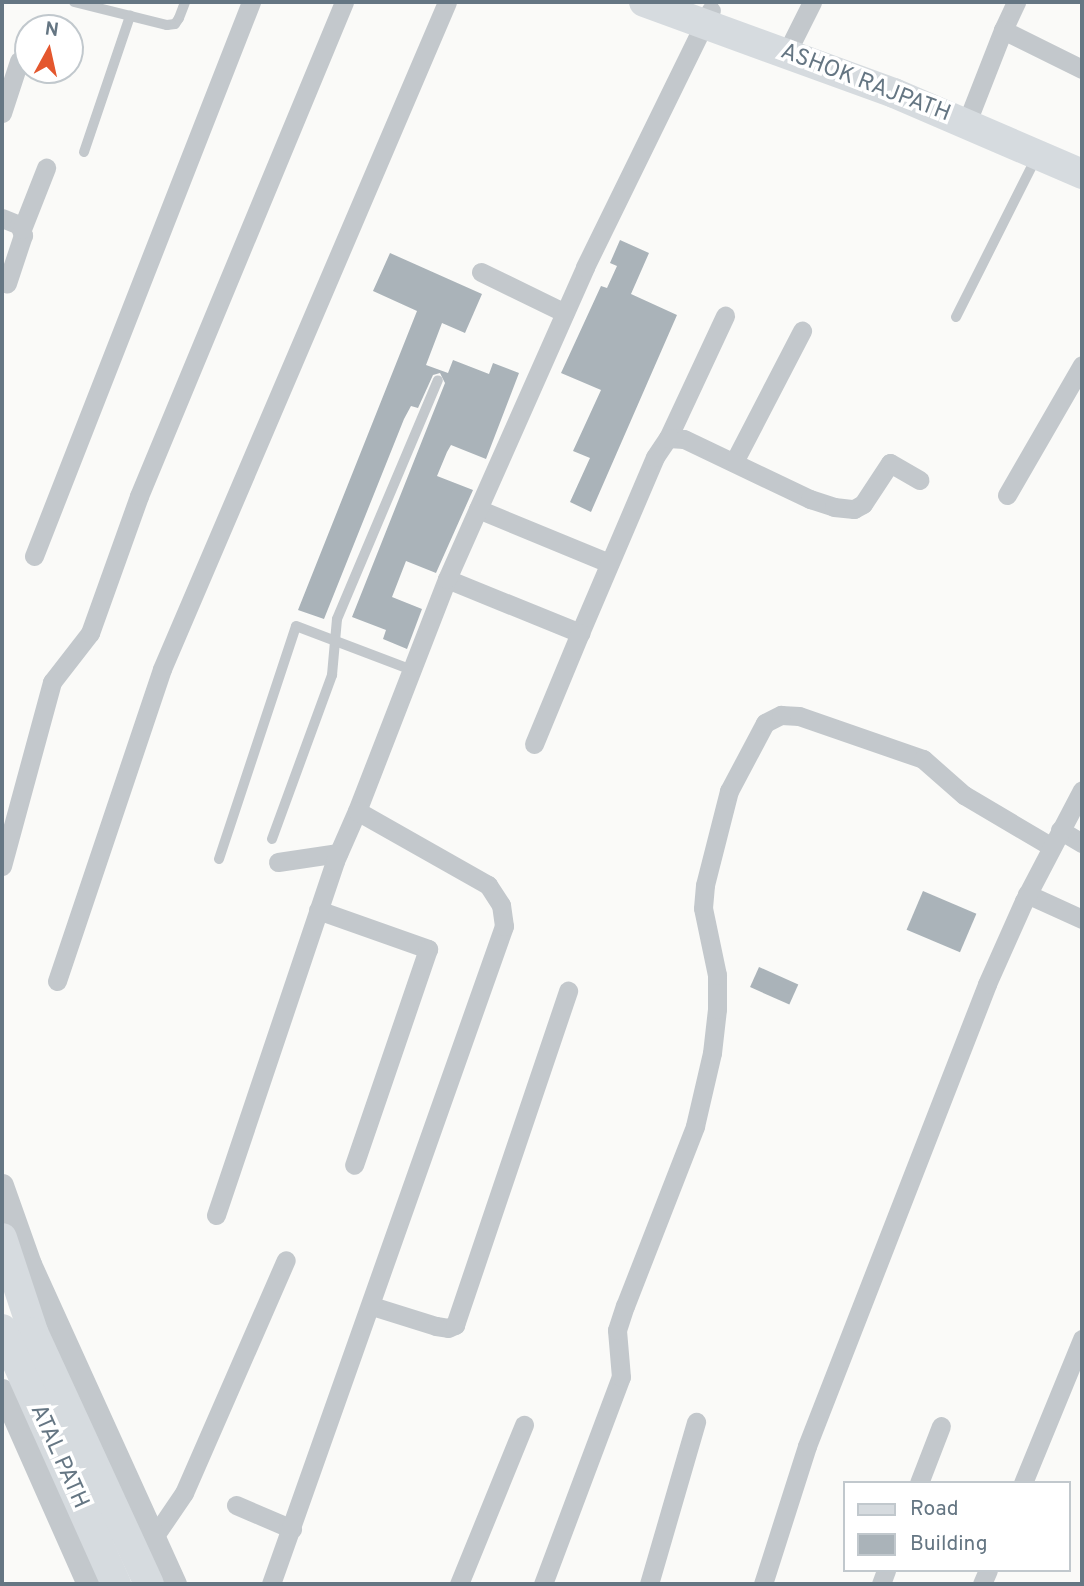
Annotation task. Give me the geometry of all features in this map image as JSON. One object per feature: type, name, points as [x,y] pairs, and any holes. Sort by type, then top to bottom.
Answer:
[{"type":"main road","name":"ASHOK RAJPATH","points":[[644,2],[701,12],[1082,157]]},
{"type":"main road","name":"ASHOK RAJPATH","points":[[970,114],[1038,153],[1082,174]]},
{"type":"main road","points":[[6,1232],[33,1332],[149,1584]]},
{"type":"main road","name":"ATAL PATH","points":[[2,1329],[116,1584]]},
{"type":"street","points":[[34,556],[251,2]]},
{"type":"street","points":[[2,866],[52,682],[90,633],[139,496],[344,2]]},
{"type":"street","points":[[57,981],[162,669],[447,2]]},
{"type":"street","points":[[789,47],[811,2]]},
{"type":"street","points":[[970,114],[1016,2]]},
{"type":"street","points":[[216,1215],[338,853],[357,811],[447,579],[701,12]]},
{"type":"street","points":[[1003,30],[1082,69]]},
{"type":"street","points":[[2,113],[14,76]]},
{"type":"street","points":[[7,283],[8,256],[22,229],[46,168]]},
{"type":"street","points":[[2,218],[22,229]]},
{"type":"street","points":[[481,272],[565,313]]},
{"type":"street","points":[[534,744],[655,457],[668,438],[724,316]]},
{"type":"street","points":[[734,462],[802,331]]},
{"type":"street","points":[[1007,495],[1082,365]]},
{"type":"street","points":[[668,438],[684,439],[810,499],[854,509],[863,504],[890,463],[919,480]]},
{"type":"street","points":[[478,509],[610,563]]},
{"type":"street","points":[[447,579],[580,633]]},
{"type":"street","points":[[543,1584],[621,1377],[617,1329],[695,1126],[712,1053],[717,1009],[718,975],[703,908],[705,885],[729,791],[765,723],[781,715],[799,716],[923,759],[964,795],[1056,838],[1082,843]]},
{"type":"street","points":[[763,1584],[807,1446],[911,1173],[987,984],[1027,894],[1082,790]]},
{"type":"street","points":[[271,1584],[372,1306],[504,926],[501,905],[488,885],[357,811]]},
{"type":"street","points":[[278,863],[338,853]]},
{"type":"street","points":[[1027,894],[1082,919]]},
{"type":"street","points":[[318,910],[428,949],[354,1165]]},
{"type":"street","points":[[372,1306],[436,1326],[448,1328],[455,1325],[568,991]]},
{"type":"street","points":[[2,1185],[6,1232],[175,1584]]},
{"type":"street","points":[[154,1537],[184,1493],[286,1260]]},
{"type":"street","points":[[1024,1481],[1082,1339]]},
{"type":"street","points":[[2,1390],[88,1584]]},
{"type":"street","points":[[649,1584],[696,1422]]},
{"type":"street","points":[[459,1584],[524,1425]]},
{"type":"street","points":[[920,1481],[941,1426]]},
{"type":"street","points":[[236,1505],[292,1529]]},
{"type":"lane","points":[[74,2],[174,24],[185,2]]},
{"type":"lane","points":[[84,152],[131,16]]},
{"type":"lane","points":[[956,317],[1038,153]]},
{"type":"lane","points":[[272,839],[332,675],[337,619],[438,380]]},
{"type":"lane","points":[[219,859],[296,626],[412,670]]},
{"type":"building","points":[[620,240],[649,253],[631,294],[677,315],[591,512],[570,502],[590,458],[573,451],[601,390],[561,373],[601,286],[607,288],[617,266],[610,263]]},
{"type":"building","points":[[390,253],[482,294],[465,333],[442,323],[426,365],[448,373],[453,360],[489,374],[493,363],[519,373],[486,459],[451,445],[437,476],[473,490],[436,573],[406,561],[392,597],[422,609],[407,649],[383,639],[386,630],[352,617],[445,383],[440,373],[433,375],[418,408],[411,406],[404,419],[324,619],[298,610],[417,311],[373,291]]},
{"type":"building","points":[[923,891],[976,914],[960,952],[907,930]]},
{"type":"building","points":[[759,967],[798,984],[789,1005],[750,987]]}]
